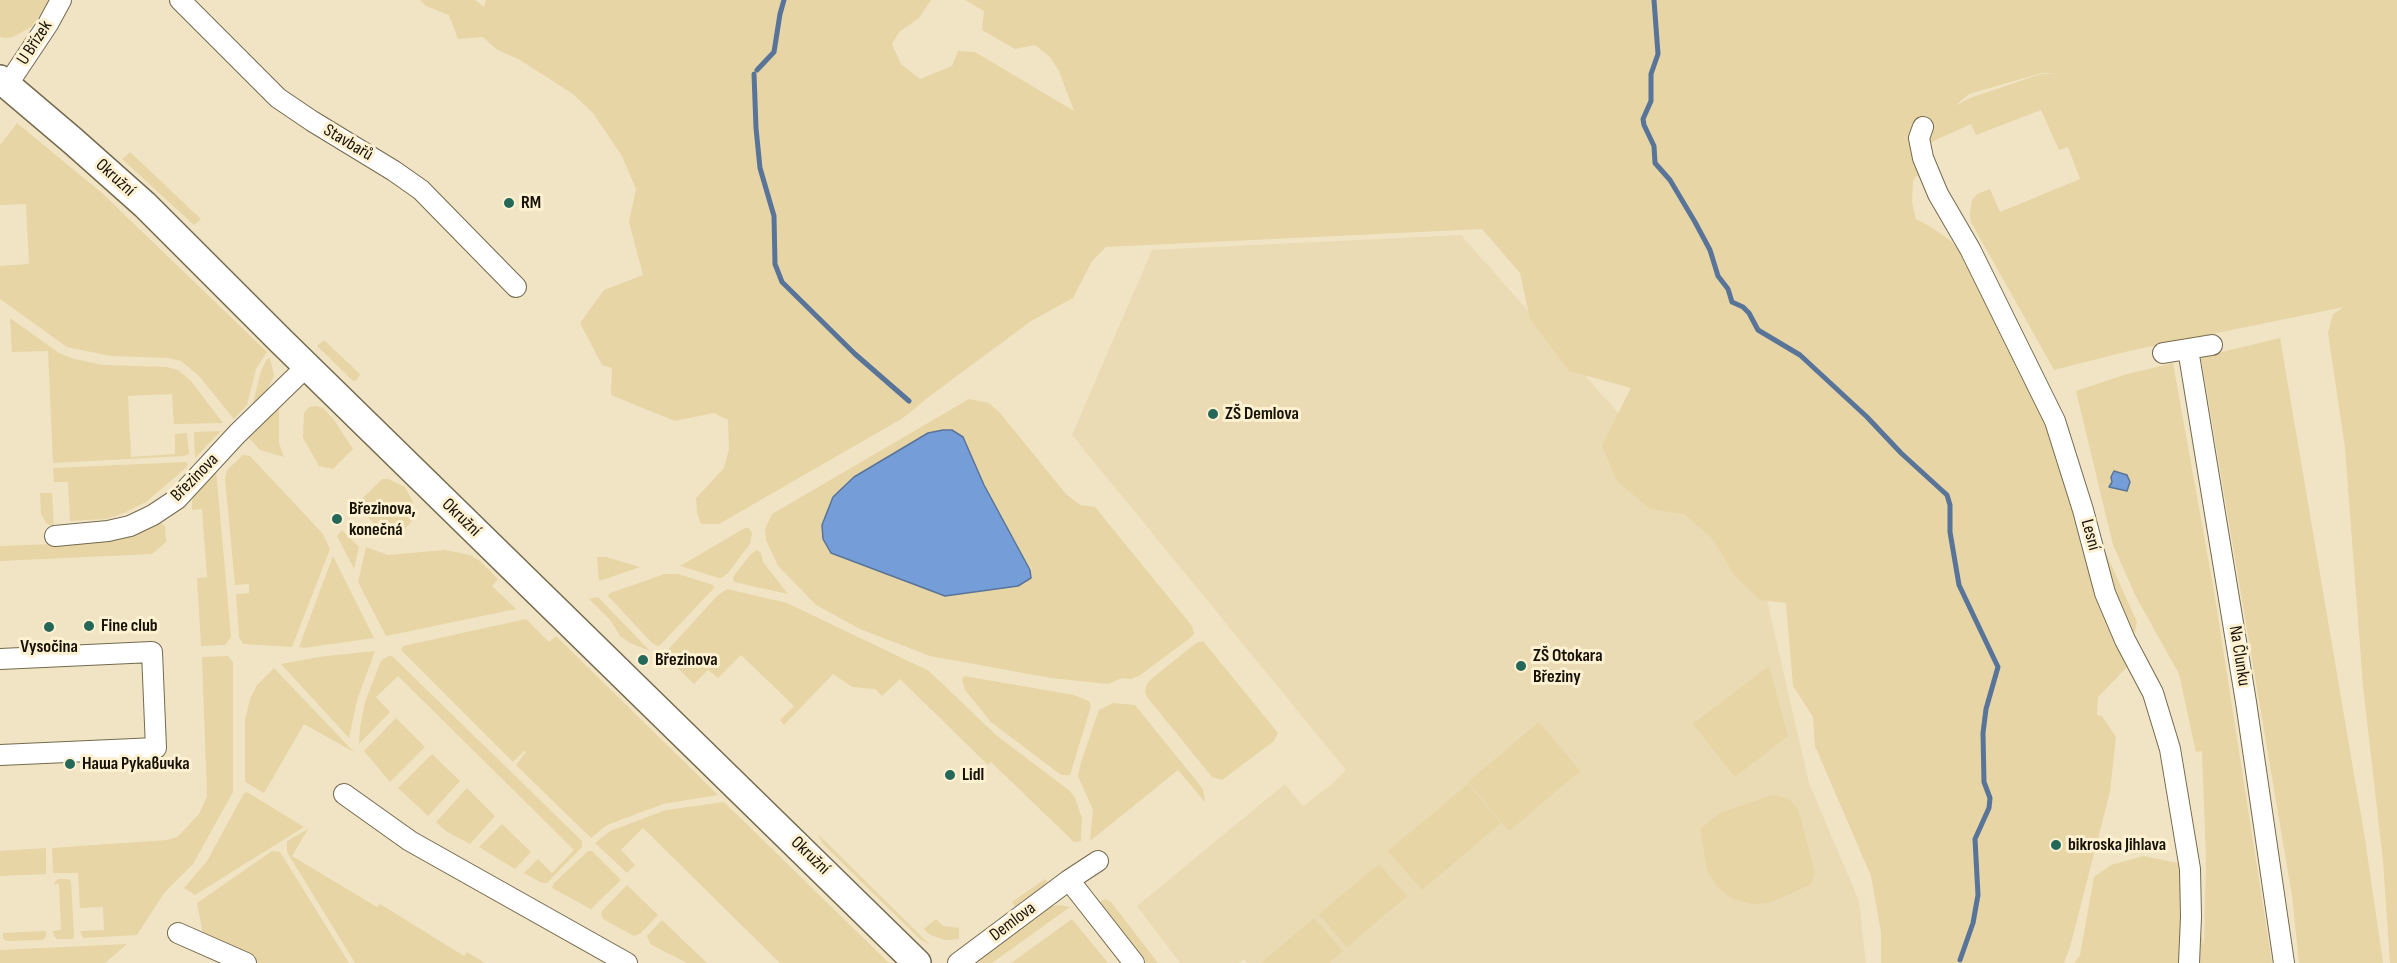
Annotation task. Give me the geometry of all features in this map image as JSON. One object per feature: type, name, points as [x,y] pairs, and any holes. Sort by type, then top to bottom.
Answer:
[{"type":"street","name":"U Břízek","points":[[4,82],[48,24],[60,0]]},
{"type":"street","name":"Stavbařů","points":[[180,0],[273,94],[421,190],[516,287]]},
{"type":"street","name":"Okružní","points":[[4,82],[145,205],[917,963]]},
{"type":"street","name":"Lesní","points":[[1923,127],[1919,138],[1923,158],[1938,194],[1974,258],[2055,421],[2084,510],[2105,593],[2153,693],[2170,749],[2190,869],[2189,963]]},
{"type":"street","points":[[2163,353],[2212,345]]},
{"type":"street","name":"Na Člunku","points":[[2188,349],[2246,702],[2284,963]]},
{"type":"street","name":"Březinova","points":[[55,536],[108,531],[130,526],[153,515],[177,499],[237,434],[307,366]]},
{"type":"street","points":[[0,659],[152,652],[156,748],[0,755]]},
{"type":"street","points":[[344,794],[410,842],[627,963]]},
{"type":"street","name":"Demlova","points":[[958,963],[1098,861]]},
{"type":"street","points":[[1069,880],[1134,963]]},
{"type":"street","points":[[178,933],[246,963]]},
{"type":"shaded area","points":[[0,0],[49,0],[31,27],[13,37],[5,38],[0,37]]},
{"type":"shaded area","points":[[420,0],[475,0],[484,7],[486,0],[931,0],[919,18],[899,32],[892,44],[901,64],[920,79],[952,66],[958,51],[975,52],[1074,111],[1059,71],[1050,57],[1035,45],[1015,49],[982,30],[984,11],[965,0],[2397,0],[2397,963],[2390,963],[2383,861],[2363,686],[2345,448],[2328,333],[2333,314],[2344,307],[2129,351],[2054,370],[1971,222],[1970,214],[1972,200],[1977,194],[1990,189],[2000,212],[2080,179],[2068,147],[2059,150],[2041,110],[1976,135],[1971,124],[1927,144],[1933,182],[1916,176],[1913,181],[1912,203],[1916,219],[1951,241],[1970,264],[2072,478],[2137,622],[2128,666],[2098,697],[2097,715],[2102,716],[2116,737],[2110,792],[2064,963],[1881,963],[1881,932],[1871,876],[1815,746],[1813,717],[1793,686],[1786,603],[1760,600],[1734,575],[1713,539],[1684,514],[1650,509],[1616,480],[1602,445],[1631,388],[1569,371],[1530,319],[1520,273],[1482,229],[1106,247],[1092,261],[1073,298],[1031,321],[903,418],[719,524],[701,524],[697,513],[696,498],[724,468],[729,449],[728,420],[714,413],[675,421],[611,395],[612,368],[602,365],[580,323],[604,290],[643,275],[629,222],[636,189],[622,156],[593,113],[573,94],[520,60],[496,49],[483,37],[458,39],[449,15],[426,6]],"holes":[[[2042,73],[2058,73],[2041,74],[1970,98],[1955,106],[1969,94]]]},
{"type":"shaded area","points":[[17,123],[102,193],[267,352],[256,369],[247,405],[234,419],[199,376],[181,361],[168,358],[111,356],[67,347],[0,299],[0,266],[29,264],[26,204],[0,205],[0,145]]},
{"type":"shaded area","points":[[130,152],[201,219],[194,225],[122,159]]},
{"type":"shaded area","name":"ZŠ Otokara Březiny","points":[[1461,235],[1649,448],[1753,539],[1809,783],[1859,901],[1866,963],[1247,963],[1244,959],[1239,963],[1180,963],[1137,906],[1285,784],[1303,806],[1346,770],[1072,435],[1152,250]]},
{"type":"shaded area","points":[[10,318],[59,353],[74,359],[103,365],[167,367],[178,370],[191,381],[223,423],[174,424],[172,394],[128,396],[131,457],[175,454],[175,434],[187,433],[189,454],[53,463],[48,351],[12,352]]},
{"type":"shaded area","points":[[2280,338],[2365,839],[2383,963],[2299,963],[2292,896],[2201,357]]},
{"type":"shaded area","points":[[324,340],[360,374],[357,380],[353,381],[317,346]]},
{"type":"shaded area","points":[[270,358],[274,376],[266,392],[252,407],[261,371],[267,359]]},
{"type":"shaded area","points":[[2173,363],[2214,591],[2272,963],[2074,963],[2080,955],[2094,877],[2111,865],[2143,856],[2183,864],[2189,873],[2204,946],[2206,858],[2202,751],[2196,752],[2179,674],[2135,595],[2113,545],[2076,391],[2124,375]]},
{"type":"shaded area","points":[[969,399],[989,403],[1000,413],[1066,494],[1080,505],[1095,507],[1192,626],[1194,634],[1139,676],[1131,679],[1122,678],[1108,684],[1051,678],[930,656],[860,629],[816,605],[778,566],[766,540],[765,529],[772,514]],"holes":[[[943,430],[952,430],[963,437],[984,485],[1030,569],[1032,565],[1030,578],[945,596],[831,553]]]},
{"type":"shaded area","points":[[279,407],[279,443],[284,457],[260,450],[248,437]]},
{"type":"shaded area","points":[[309,407],[323,408],[334,420],[353,449],[333,469],[319,466],[303,438],[304,413]]},
{"type":"shaded area","points":[[221,431],[195,458],[194,432]]},
{"type":"shaded area","points":[[243,455],[250,456],[323,534],[330,549],[292,647],[243,644],[239,637],[236,594],[249,593],[249,584],[235,585],[225,479],[227,470]]},
{"type":"shaded area","points":[[185,462],[188,464],[187,467],[146,502],[106,519],[70,521],[68,482],[54,482],[53,468]]},
{"type":"shaded area","points":[[216,470],[231,637],[225,645],[201,646],[197,578],[207,577],[202,509],[192,510],[192,500],[195,493]]},
{"type":"shaded area","points":[[382,479],[388,479],[405,487],[413,502],[413,517],[410,523],[396,534],[389,535],[380,531],[357,504]]},
{"type":"shaded area","points":[[40,493],[52,493],[54,527],[46,523],[41,514]]},
{"type":"shaded area","points":[[159,522],[165,526],[166,542],[152,554],[0,561],[0,546],[105,542],[130,536]]},
{"type":"shaded area","points":[[745,528],[749,528],[752,533],[750,544],[723,577],[719,578],[680,566]]},
{"type":"shaded area","points":[[342,530],[359,547],[354,569],[337,536]]},
{"type":"shaded area","points":[[366,547],[388,555],[444,550],[470,555],[480,561],[498,579],[492,586],[516,609],[386,636],[358,582]]},
{"type":"shaded area","points":[[757,550],[761,553],[763,562],[788,594],[734,582],[735,574]]},
{"type":"shaded area","points":[[333,556],[374,638],[299,647]]},
{"type":"shaded area","points":[[597,557],[606,557],[640,567],[599,581]]},
{"type":"shaded area","points":[[665,574],[678,574],[713,585],[714,588],[658,646],[653,644],[608,596],[610,593]]},
{"type":"shaded area","points":[[727,589],[787,603],[929,671],[996,735],[1070,791],[1082,818],[1081,841],[1074,842],[991,762],[988,765],[900,679],[882,696],[875,689],[852,687],[833,674],[784,725],[780,720],[794,706],[741,655],[718,678],[708,670],[694,684],[666,657],[666,652],[717,596]]},
{"type":"shaded area","points":[[598,597],[650,651],[620,636],[611,621],[589,599]]},
{"type":"shaded area","points":[[526,619],[549,642],[556,636],[718,795],[663,804],[607,825],[591,838],[516,765],[526,752],[524,751],[513,762],[401,650],[403,646]]},
{"type":"shaded area","points":[[1203,641],[1278,733],[1274,741],[1222,780],[1212,777],[1145,692],[1149,681],[1196,643]]},
{"type":"shaded area","points":[[375,651],[357,700],[349,738],[281,664],[318,657]]},
{"type":"shaded area","points":[[228,656],[233,662],[233,792],[193,864],[164,893],[137,935],[83,938],[80,931],[104,930],[103,907],[80,908],[78,873],[53,873],[52,848],[167,840],[177,837],[199,814],[207,796],[202,657]]},
{"type":"shaded area","points":[[392,656],[582,841],[582,847],[547,883],[542,883],[524,873],[538,859],[552,873],[574,850],[398,676],[376,697],[390,712],[359,744],[365,702],[380,663]]},
{"type":"shaded area","points":[[1769,666],[1788,736],[1735,777],[1693,724]]},
{"type":"shaded area","points":[[274,668],[354,752],[304,724],[264,793],[245,782],[245,720],[250,699],[257,685]]},
{"type":"shaded area","points":[[964,676],[1074,695],[1089,701],[1091,706],[1070,775],[1061,775],[991,722],[965,690],[962,680]]},
{"type":"shaded area","points":[[1113,703],[1135,705],[1203,789],[1205,802],[1178,770],[1090,841],[1093,810],[1078,776],[1099,710]]},
{"type":"shaded area","points":[[396,718],[425,747],[390,782],[364,751]]},
{"type":"shaded area","points":[[1539,722],[1580,771],[1509,831],[1468,782]]},
{"type":"shaded area","points":[[432,754],[460,781],[428,816],[398,788]]},
{"type":"shaded area","points":[[1468,784],[1501,823],[1422,890],[1388,851]]},
{"type":"shaded area","points":[[467,788],[495,816],[470,844],[446,831],[436,822]]},
{"type":"shaded area","points":[[247,792],[304,827],[195,895],[184,888],[207,861],[244,793]]},
{"type":"shaded area","points":[[1772,795],[1788,798],[1798,809],[1815,874],[1810,885],[1769,903],[1752,904],[1733,899],[1718,888],[1707,870],[1700,829],[1720,813]]},
{"type":"shaded area","points":[[724,802],[889,963],[780,963],[643,828],[621,850],[635,865],[627,873],[595,843],[610,831],[666,810]]},
{"type":"shaded area","points":[[502,824],[531,852],[515,869],[479,847]]},
{"type":"shaded area","points":[[308,829],[292,856],[377,907],[380,904],[464,956],[467,952],[485,963],[355,963],[287,852],[287,841]]},
{"type":"shaded area","points":[[818,834],[930,945],[920,939],[823,844]]},
{"type":"shaded area","points":[[46,848],[46,874],[0,876],[0,851]]},
{"type":"shaded area","points":[[272,851],[280,852],[349,963],[259,963],[204,939],[197,903]]},
{"type":"shaded area","points":[[588,851],[592,851],[621,880],[591,909],[552,888],[554,883]]},
{"type":"shaded area","points":[[1379,864],[1407,896],[1347,947],[1319,914]]},
{"type":"shaded area","points":[[58,879],[71,881],[74,936],[72,939],[57,939],[54,936],[53,931],[61,930],[59,884],[53,884]]},
{"type":"shaded area","points":[[1045,879],[1050,885],[1016,909],[1012,902]]},
{"type":"shaded area","points":[[627,885],[658,915],[641,933],[634,936],[603,919],[601,914]]},
{"type":"shaded area","points":[[1105,899],[1111,902],[1158,963],[1144,963],[1097,903]]},
{"type":"shaded area","points":[[1059,905],[1070,907],[992,963],[978,963],[985,954],[1049,907]]},
{"type":"shaded area","points":[[1314,918],[1343,951],[1329,963],[1261,963]]},
{"type":"shaded area","points":[[936,919],[943,926],[959,928],[959,939],[945,940],[930,935],[924,929]]},
{"type":"shaded area","points":[[1072,919],[1108,963],[1011,963]]},
{"type":"shaded area","points":[[662,920],[707,963],[687,963],[650,944],[647,936]]},
{"type":"shaded area","points":[[46,931],[43,940],[6,941],[3,938],[3,933]]},
{"type":"shaded area","points":[[127,944],[105,963],[0,963],[0,950]]},
{"type":"water","points":[[952,430],[963,437],[984,485],[1030,570],[1031,578],[1018,586],[945,596],[831,553],[823,539],[822,525],[833,497],[854,477],[928,433]]},
{"type":"water","points":[[2114,471],[2127,475],[2130,482],[2127,491],[2109,487]]},
{"type":"waterway","points":[[757,70],[774,52],[784,0]]},
{"type":"waterway","points":[[1654,0],[1658,54],[1651,74],[1651,101],[1643,119],[1644,125],[1654,146],[1655,163],[1670,180],[1695,222],[1710,250],[1718,276],[1728,289],[1732,302],[1749,313],[1758,330],[1800,355],[1947,495],[1950,505],[1950,532],[1959,585],[1998,667],[1986,709],[1983,733],[1984,782],[1990,798],[1989,808],[1975,839],[1978,895],[1973,923],[1960,960]]},
{"type":"waterway","points":[[754,74],[760,168],[774,216],[775,264],[782,282],[855,354],[909,401]]},
{"type":"place","name":"RM","points":[[509,203]]},
{"type":"place","name":"ZŠ Demlova","points":[[1213,414]]},
{"type":"place","name":"Březinova, konečná","points":[[337,519]]},
{"type":"place","name":"Fine club","points":[[89,626]]},
{"type":"place","name":"Vysočina","points":[[49,627]]},
{"type":"place","name":"Březinova","points":[[643,660]]},
{"type":"place","name":"ZŠ Otokara Březiny","points":[[1521,666]]},
{"type":"place","name":"Наша Рукавичка","points":[[70,764]]},
{"type":"place","name":"Lidl","points":[[950,775]]},
{"type":"place","name":"bikroska Jihlava","points":[[2056,845]]}]
